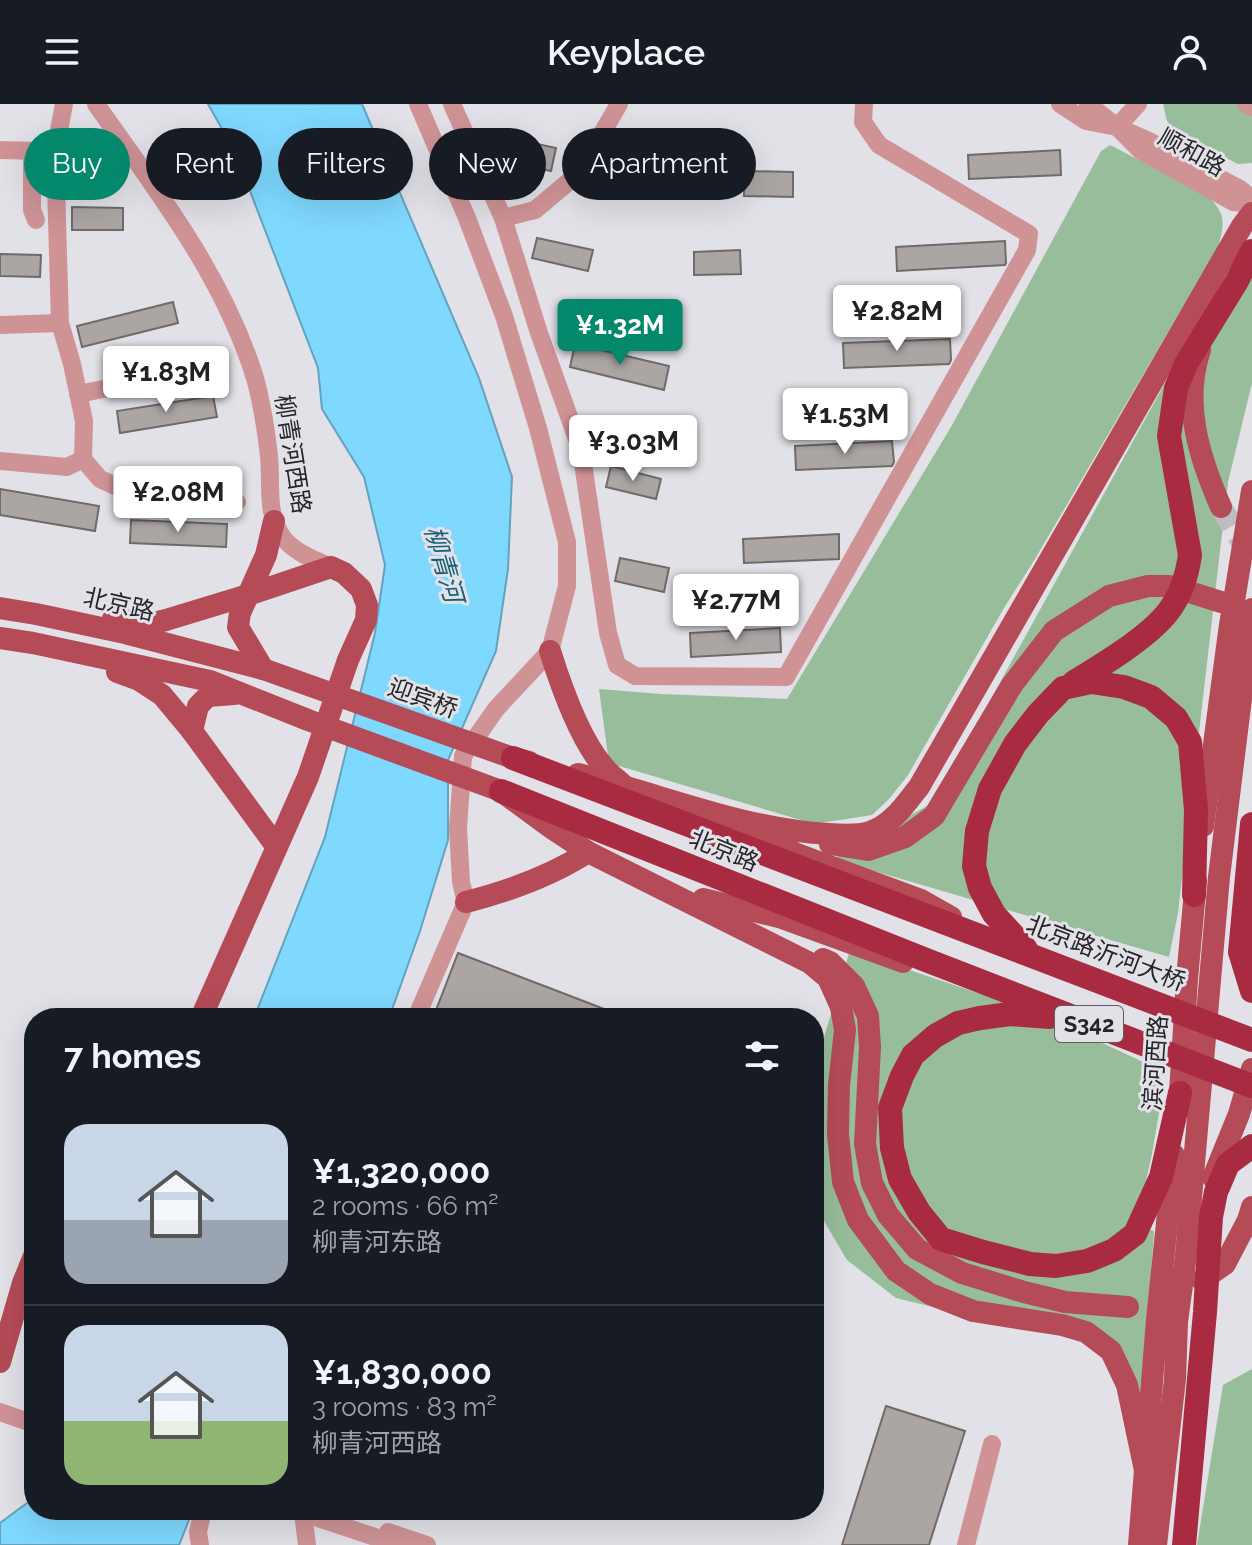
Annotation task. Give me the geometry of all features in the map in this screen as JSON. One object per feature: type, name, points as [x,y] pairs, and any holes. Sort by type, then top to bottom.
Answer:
[{"type":"highway","points":[[1034,956],[994,914],[980,888],[974,866],[977,831],[990,789],[1015,744],[1038,714],[1063,688],[1151,631],[1170,611],[1178,596],[1190,555],[1169,436],[1176,388],[1186,364],[1252,251]]},
{"type":"highway","points":[[1063,688],[1091,682],[1124,687],[1151,697],[1176,718],[1190,742],[1196,810],[1194,895]]},
{"type":"highway","name":"北京路","points":[[513,758],[939,919]]},
{"type":"highway","name":"北京路","points":[[501,791],[980,981]]},
{"type":"highway","points":[[1252,824],[1240,952],[1252,991]]},
{"type":"highway","name":"北京路沂河大桥","points":[[939,919],[1252,1040]]},
{"type":"highway","name":"S342","points":[[980,981],[1252,1086]]},
{"type":"highway","points":[[1074,1018],[1010,1014],[969,1020],[935,1036],[913,1055],[890,1108],[892,1148],[900,1179],[919,1212],[941,1239],[1030,1264],[1056,1266],[1087,1261],[1114,1250],[1135,1234],[1161,1177],[1180,1093]]},
{"type":"highway","points":[[1184,1545],[1211,1217],[1216,1192],[1228,1164],[1252,1146]]},
{"type":"main road","points":[[717,814],[803,832],[845,835],[870,832],[894,818],[919,787],[1252,213]]},
{"type":"main road","points":[[1206,332],[1194,366],[1194,427],[1221,507]]},
{"type":"main road","name":"滨河西路","points":[[1139,1545],[1167,1321],[1182,1284],[1186,1255],[1239,631],[1236,602],[1252,491]]},
{"type":"main road","points":[[263,669],[238,627],[240,613],[266,555],[274,521]]},
{"type":"main road","points":[[36,614],[154,623],[331,567]]},
{"type":"main road","name":"柳青河西路","points":[[205,1008],[308,777],[348,660],[366,620],[367,605],[361,589],[344,573],[331,567]]},
{"type":"main road","points":[[803,832],[833,845],[868,850],[905,837],[934,816],[1012,685],[1054,631],[1109,596],[1148,586],[1170,586],[1236,602]]},
{"type":"main road","name":"北京路","points":[[0,608],[125,633],[263,669],[316,687]]},
{"type":"main road","name":"滨河西路","points":[[1182,1284],[1180,1093],[1194,895],[1239,631]]},
{"type":"main road","points":[[0,638],[210,681],[501,791],[588,852],[810,963],[828,978],[841,1007],[845,1030],[838,1134],[843,1182],[858,1220],[896,1271],[930,1294],[973,1311],[1062,1325],[1086,1332],[1111,1351],[1127,1385],[1146,1475]]},
{"type":"main road","points":[[33,643],[139,680],[162,695],[276,846]]},
{"type":"main road","points":[[550,651],[560,682],[592,752],[623,785]]},
{"type":"main road","name":"迎宾桥","points":[[316,687],[513,758],[623,785],[717,814]]},
{"type":"main road","points":[[192,731],[198,706],[208,696],[244,694]]},
{"type":"main road","points":[[553,768],[574,760],[581,751],[581,729]]},
{"type":"main road","points":[[717,814],[797,854],[921,900],[990,939]]},
{"type":"main road","points":[[553,829],[566,845],[561,866]]},
{"type":"main road","points":[[466,902],[504,892],[573,862],[588,852]]},
{"type":"main road","points":[[671,892],[779,917],[897,961],[980,981]]},
{"type":"main road","points":[[739,928],[830,962],[854,986],[868,1016],[870,1047],[865,1144],[872,1183],[888,1215],[917,1249],[962,1273],[1024,1292],[1065,1302],[1128,1307]]},
{"type":"main road","points":[[1186,1255],[1239,1114],[1252,1069]]},
{"type":"main road","points":[[1182,1284],[1225,1264],[1252,1207]]},
{"type":"main road","points":[[0,1362],[24,1281]]},
{"type":"main road","name":"滨河西路","points":[[1156,1545],[1175,1379],[1167,1321]]},
{"type":"street","points":[[59,128],[64,104]]},
{"type":"street","name":"柳青河西路","points":[[96,104],[197,249],[231,313],[256,380],[269,456],[274,521],[284,539],[295,550],[331,567]]},
{"type":"street","points":[[418,104],[467,218],[504,316],[538,428],[567,542],[567,586],[550,651],[496,709],[463,756],[458,828],[461,882],[466,902],[420,1008]]},
{"type":"street","points":[[452,104],[503,218],[539,333],[581,450],[608,633],[617,665],[635,676],[786,677],[1027,250],[1029,234],[879,145],[863,122],[864,104]]},
{"type":"street","points":[[503,218],[535,210],[579,173],[619,104]]},
{"type":"street","name":"顺和路","points":[[1060,104],[1086,121],[1117,127]]},
{"type":"street","name":"顺和路","points":[[1088,104],[1141,151],[1233,202],[1252,201]]},
{"type":"street","points":[[1117,127],[1127,104]]},
{"type":"street","points":[[1117,127],[1138,104]]},
{"type":"street","points":[[1246,104],[1252,107]]},
{"type":"street","points":[[0,150],[24,151]]},
{"type":"street","points":[[32,200],[36,220]]},
{"type":"street","points":[[56,200],[60,323],[84,421],[83,459],[100,479],[133,494],[237,502]]},
{"type":"street","points":[[0,325],[60,323]]},
{"type":"street","points":[[78,394],[174,375]]},
{"type":"street","points":[[0,461],[67,467],[83,459]]},
{"type":"street","points":[[0,1405],[24,1411]]},
{"type":"street","points":[[0,1412],[24,1420]]},
{"type":"street","points":[[966,1545],[992,1444]]},
{"type":"street","points":[[200,1545],[201,1520]]},
{"type":"street","points":[[301,1520],[307,1545]]},
{"type":"street","points":[[323,1520],[399,1545]]},
{"type":"street","points":[[356,1520],[427,1545]]},
{"type":"green space","points":[[1163,104],[1252,104],[1252,163],[1238,164],[1174,132],[1167,121]]},
{"type":"green space","points":[[1110,145],[1207,195],[1221,213],[1222,231],[1218,247],[908,775],[889,799],[872,815],[814,824],[609,763],[599,689],[787,699],[951,427],[1101,151]]},
{"type":"green space","points":[[1252,268],[1252,383],[1228,482],[1178,913],[1169,957],[833,859],[934,802],[1170,374],[1204,356]]},
{"type":"green space","points":[[850,950],[1040,1014],[1156,1068],[1162,1095],[1136,1225],[1154,1231],[1142,1415],[1095,1338],[1003,1324],[896,1298],[847,1260],[824,1221],[824,1037]]},
{"type":"green space","points":[[1252,1369],[1252,1545],[1197,1545],[1223,1385]]},
{"type":"water","name":"柳青河","points":[[208,104],[362,104],[372,128],[278,128],[278,200],[403,200],[479,378],[512,477],[508,569],[496,651],[448,760],[448,840],[393,1008],[258,1008],[325,837],[375,633],[385,565],[364,477],[322,409],[318,368],[253,200],[262,200],[262,128],[222,128]]},
{"type":"water","points":[[24,1505],[24,1520],[189,1520],[179,1545],[0,1545],[0,1523]]},
{"type":"building","points":[[546,146],[556,148],[551,171],[546,170]]},
{"type":"building","points":[[1060,150],[1061,175],[969,179],[968,155]]},
{"type":"building","points":[[756,171],[793,172],[793,197],[756,196]]},
{"type":"building","points":[[72,207],[123,208],[123,230],[72,230]]},
{"type":"building","points":[[537,238],[593,250],[588,271],[532,258]]},
{"type":"building","points":[[1005,241],[1005,265],[897,271],[896,247]]},
{"type":"building","points":[[740,250],[741,274],[694,275],[694,252]]},
{"type":"building","points":[[0,254],[41,255],[40,277],[0,276]]},
{"type":"building","points":[[173,302],[178,323],[82,347],[77,326]]},
{"type":"building","points":[[950,339],[949,364],[844,368],[843,343]]},
{"type":"building","points":[[575,344],[669,366],[664,390],[570,367]]},
{"type":"building","points":[[213,396],[217,417],[120,433],[117,411]]},
{"type":"building","points":[[892,441],[892,466],[796,470],[795,446]]},
{"type":"building","points":[[611,466],[661,479],[656,499],[606,487]]},
{"type":"building","points":[[0,489],[99,506],[95,531],[0,515]]},
{"type":"building","points":[[131,520],[227,524],[226,547],[130,543]]},
{"type":"building","points":[[839,534],[839,559],[744,563],[743,539]]},
{"type":"building","points":[[620,558],[669,568],[664,592],[615,581]]},
{"type":"building","points":[[780,628],[781,652],[691,657],[690,633]]},
{"type":"building","points":[[458,953],[602,1008],[437,1008]]},
{"type":"building","points":[[886,1406],[965,1431],[929,1545],[842,1545]]},
{"type":"tunnel","points":[[1221,507],[1252,560]]}]
